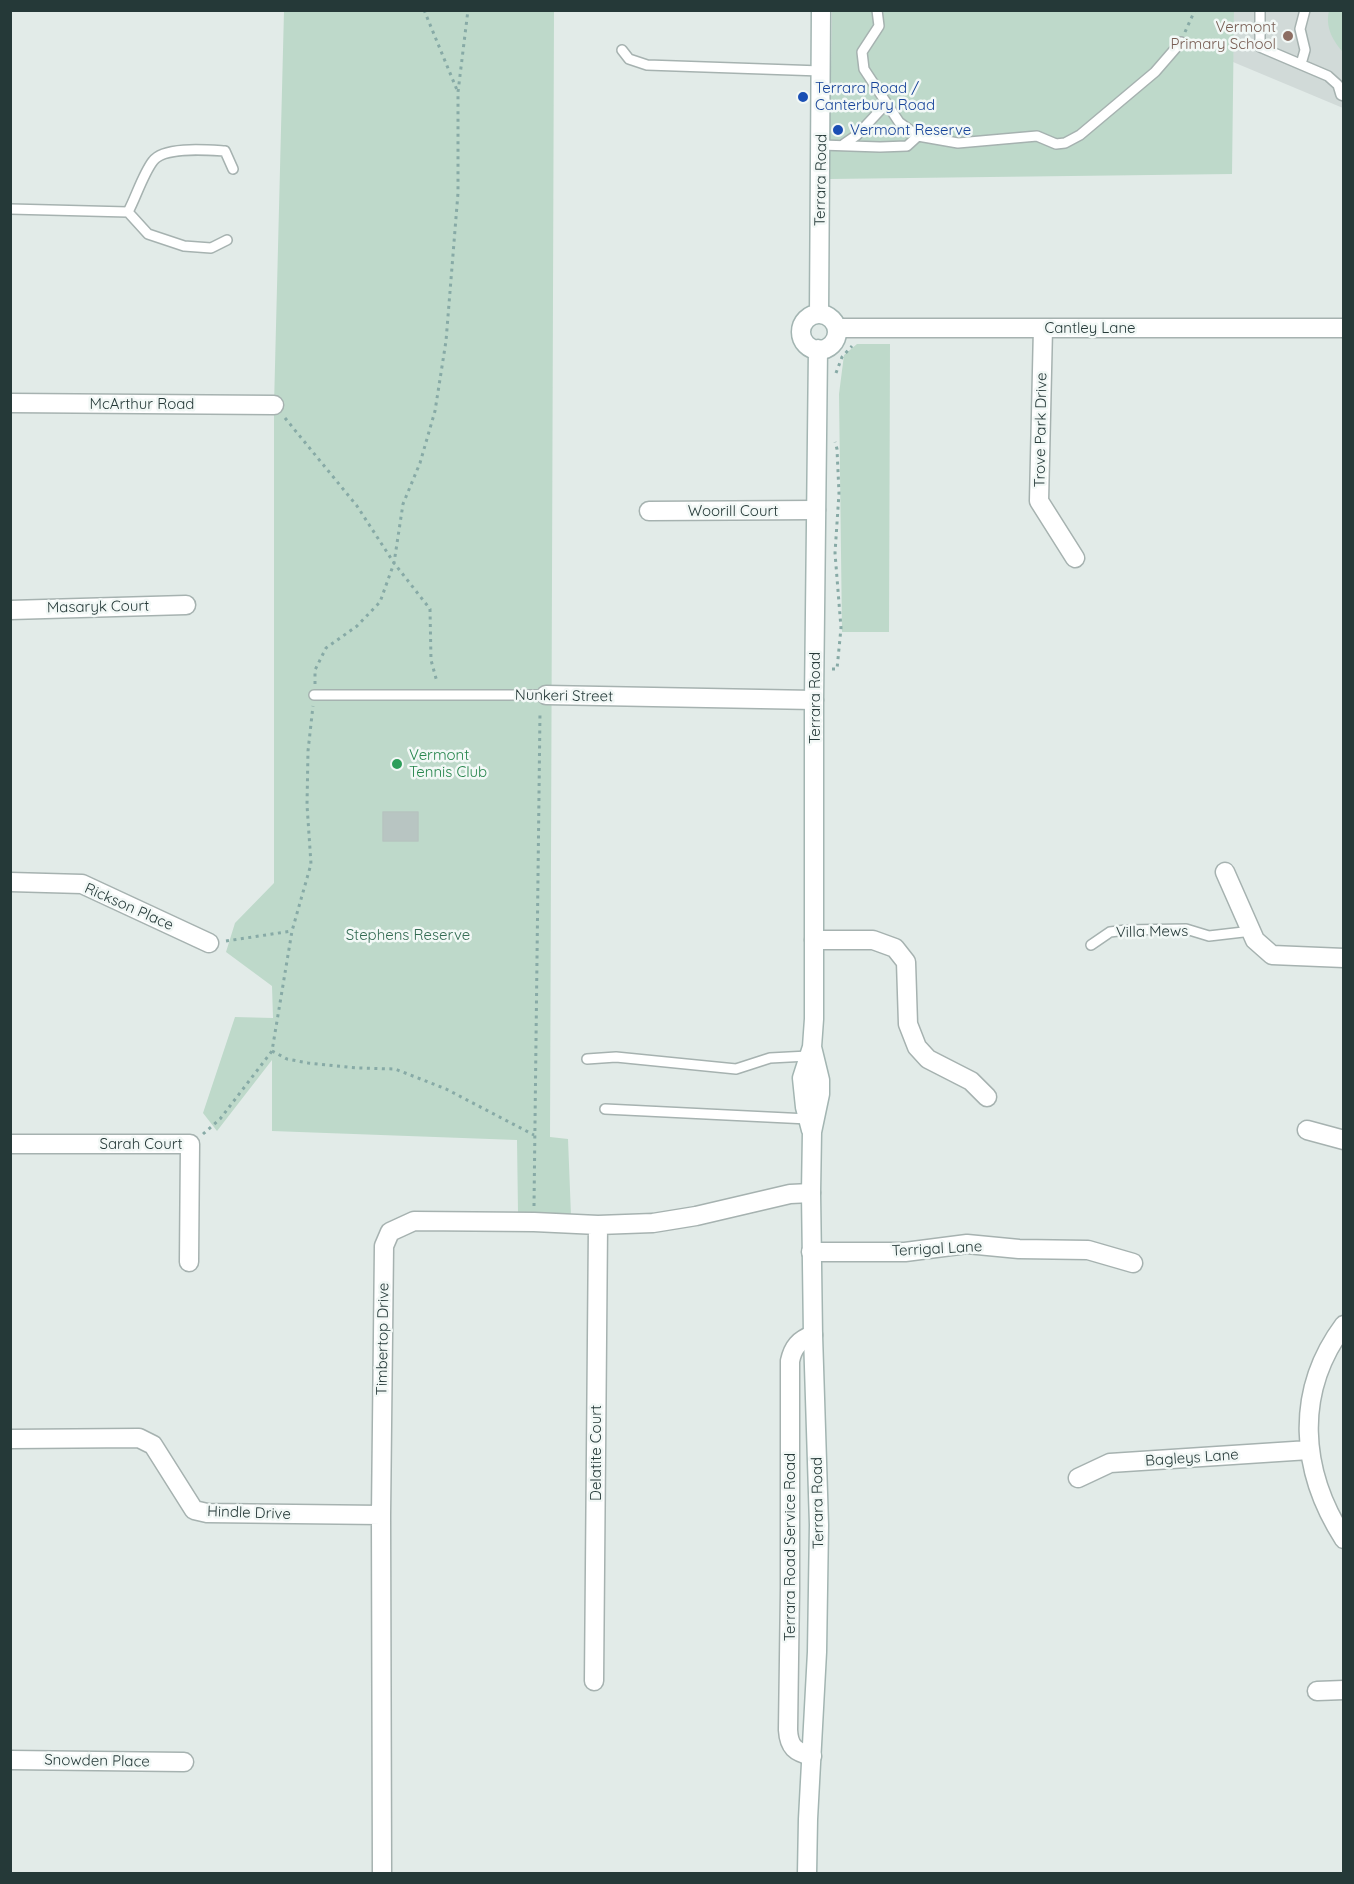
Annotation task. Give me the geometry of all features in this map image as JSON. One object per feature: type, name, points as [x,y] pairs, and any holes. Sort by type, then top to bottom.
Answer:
[{"type":"street","name":"Terrara Road","points":[[819,314],[821,10]]},
{"type":"street","points":[[819,314],[829,316],[837,328],[833,343],[829,347],[818,349],[807,344],[802,329],[807,319],[819,314]]},
{"type":"street","name":"Cantley Lane","points":[[837,328],[1344,328]]},
{"type":"street","name":"Trove Park Drive","points":[[1043,328],[1039,501],[1075,558]]},
{"type":"street","name":"Terrara Road","points":[[807,1874],[817,1652],[819,1525],[811,1252],[812,1124],[820,1094],[812,1053],[818,349]]},
{"type":"street","name":"McArthur Road","points":[[10,403],[274,405]]},
{"type":"street","name":"Woorill Court","points":[[650,512],[816,510]]},
{"type":"street","name":"Masaryk Court","points":[[10,610],[186,605]]},
{"type":"street","name":"Nunkeri Street","points":[[541,695],[814,700]]},
{"type":"street","points":[[1225,872],[1255,939],[1272,955],[1344,957]]},
{"type":"street","name":"Rickson Place","points":[[10,882],[82,884],[209,943]]},
{"type":"street","points":[[814,940],[873,940],[895,948],[906,962],[908,1024],[917,1047],[928,1059],[971,1081],[987,1096]]},
{"type":"street","points":[[1307,1130],[1344,1140]]},
{"type":"street","name":"Sarah Court","points":[[10,1144],[190,1144],[189,1262]]},
{"type":"street","name":"Timbertop Drive","points":[[382,1874],[381,1515],[384,1246],[390,1232],[414,1221],[598,1225],[652,1223],[696,1216],[790,1194],[811,1193]]},
{"type":"street","name":"Delatite Court","points":[[594,1681],[598,1225]]},
{"type":"street","name":"Terrigal Lane","points":[[811,1252],[905,1252],[967,1244],[1019,1249],[1088,1250],[1133,1263]]},
{"type":"street","points":[[1344,1325],[1336,1335],[1322,1363],[1312,1393],[1307,1420],[1309,1450],[1319,1491],[1334,1525],[1344,1539]]},
{"type":"street","name":"Terrara Road Service Road","points":[[812,1756],[799,1753],[792,1748],[788,1739],[788,1730],[790,1361],[792,1350],[798,1342],[813,1335]]},
{"type":"street","name":"Hindle Drive","points":[[10,1439],[139,1438],[153,1445],[194,1510],[207,1514],[381,1515]]},
{"type":"street","name":"Bagleys Lane","points":[[1078,1478],[1110,1463],[1309,1450]]},
{"type":"street","points":[[1317,1691],[1339,1692],[1344,1690]]},
{"type":"street","name":"Snowden Place","points":[[10,1760],[184,1762]]},
{"type":"lane","points":[[877,10],[879,26],[862,52],[864,69],[899,122],[918,136],[958,143],[1037,136],[1056,144],[1065,143],[1080,135],[1155,72],[1181,42]]},
{"type":"lane","points":[[1260,10],[1260,47],[1328,76],[1338,85],[1341,95],[1344,96]]},
{"type":"lane","points":[[1301,64],[1305,50],[1300,29],[1305,10]]},
{"type":"lane","points":[[622,50],[629,59],[647,65],[821,71]]},
{"type":"lane","points":[[844,144],[857,135],[886,104]]},
{"type":"lane","points":[[821,145],[907,146],[918,136]]},
{"type":"lane","points":[[128,212],[154,160],[163,155],[194,149],[225,151],[232,169]]},
{"type":"lane","points":[[10,209],[128,212],[148,234],[184,246],[211,248],[227,240]]},
{"type":"lane","name":"Nunkeri Street","points":[[314,695],[541,695]]},
{"type":"lane","name":"Villa Mews","points":[[1091,945],[1110,932],[1126,930],[1186,929],[1209,936],[1252,931]]},
{"type":"lane","points":[[587,1059],[616,1057],[736,1069],[770,1058],[812,1053]]},
{"type":"lane","points":[[605,1109],[812,1124]]},
{"type":"path","points":[[424,10],[458,92]]},
{"type":"path","points":[[190,1144],[220,1119],[272,1051],[292,932],[311,864],[307,805],[308,751],[315,670],[326,648],[357,626],[380,602],[394,563],[403,504],[420,463],[435,411],[446,341],[458,193],[458,92],[468,10]]},
{"type":"path","points":[[1181,42],[1195,10]]},
{"type":"path","points":[[835,380],[842,357],[852,346]]},
{"type":"path","points":[[274,405],[357,506],[394,563],[430,609],[430,660],[437,683],[444,695]]},
{"type":"path","points":[[815,668],[837,669],[841,628],[835,553],[839,470],[835,440]]},
{"type":"path","points":[[534,1222],[541,695]]},
{"type":"path","points":[[209,943],[292,932]]},
{"type":"path","points":[[272,1051],[286,1059],[308,1063],[395,1069],[446,1089],[535,1135]]},
{"type":"shaded area","name":"Vermont Primary School","points":[[1234,11],[1343,11],[1343,108],[1233,62]]},
{"type":"green space","name":"Stephens Reserve","points":[[284,11],[554,11],[550,1137],[568,1139],[571,1216],[518,1212],[517,1140],[272,1131],[272,1060],[217,1131],[203,1113],[235,1017],[273,1018],[272,986],[226,952],[235,923],[274,883],[274,405]]},
{"type":"green space","points":[[832,11],[1234,11],[1232,174],[829,179]]},
{"type":"green space","points":[[1329,11],[1343,11],[1343,52],[1331,33],[1328,23]]},
{"type":"green space","points":[[857,344],[890,344],[889,632],[842,632],[839,394],[844,355]]},
{"type":"building","points":[[383,812],[418,812],[418,841],[383,841]]},
{"type":"place","name":"Vermont Primary School","points":[[1288,36]]},
{"type":"place","name":"Terrara Road / Canterbury Road","points":[[803,97]]},
{"type":"place","name":"Vermont Reserve","points":[[838,130]]},
{"type":"place","name":"Vermont Tennis Club","points":[[397,764]]}]
